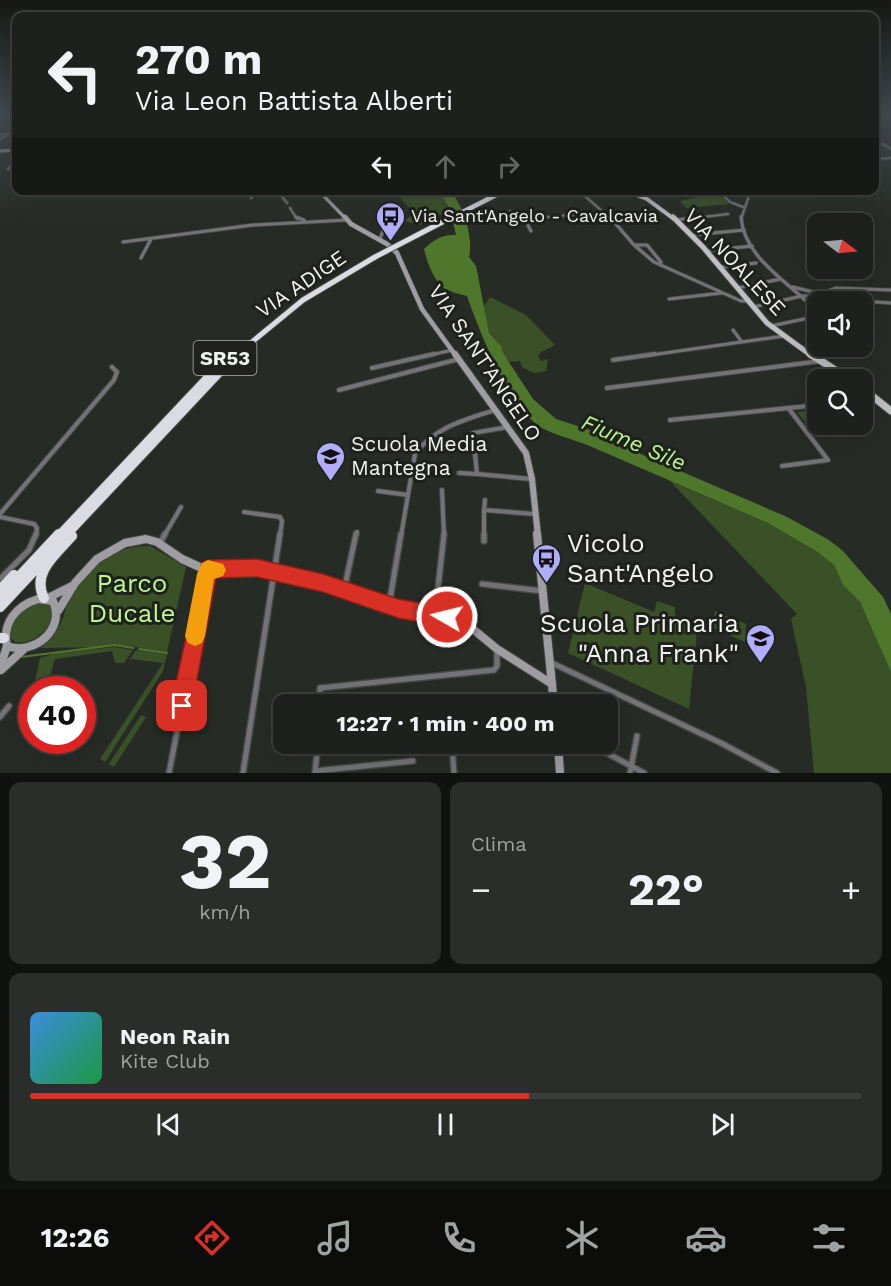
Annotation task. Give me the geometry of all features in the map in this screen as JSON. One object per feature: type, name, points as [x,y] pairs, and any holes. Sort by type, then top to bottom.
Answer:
[{"type":"highway","name":"VIA ADIGE","points":[[0,597],[194,389],[274,316],[321,284],[490,195]]},
{"type":"highway","name":"VIA ADIGE","points":[[0,607],[232,357],[310,296],[373,256]]},
{"type":"highway","points":[[277,326],[310,296]]},
{"type":"highway","points":[[194,389],[222,357],[228,345]]},
{"type":"highway","points":[[46,598],[38,589],[38,579],[100,500]]},
{"type":"highway","points":[[0,590],[50,544]]},
{"type":"main road","name":"VIA NOALESE","points":[[636,195],[676,220],[692,235],[752,307],[771,326],[834,369]]},
{"type":"main road","points":[[873,396],[891,411]]},
{"type":"street","points":[[8,169],[12,165]]},
{"type":"street","points":[[281,195],[287,203]]},
{"type":"street","name":"VIA SANT'ANGELO","points":[[323,195],[345,219],[380,239],[400,256],[420,305],[526,453],[532,479],[553,694]]},
{"type":"street","points":[[584,195],[605,212],[634,245],[660,265],[742,302],[747,301]]},
{"type":"street","points":[[722,195],[730,202],[743,207]]},
{"type":"street","points":[[749,195],[743,207],[741,221],[752,246],[761,262],[807,301]]},
{"type":"street","points":[[290,208],[299,219],[345,219]]},
{"type":"street","points":[[510,212],[524,218],[605,212]]},
{"type":"street","points":[[676,220],[728,214]]},
{"type":"street","points":[[524,218],[531,231]]},
{"type":"street","points":[[123,242],[253,225],[345,219]]},
{"type":"street","points":[[380,239],[386,222]]},
{"type":"street","points":[[692,235],[744,230]]},
{"type":"street","points":[[141,258],[151,238]]},
{"type":"street","points":[[634,245],[647,245],[661,262],[660,265]]},
{"type":"street","points":[[705,251],[752,246]]},
{"type":"street","points":[[719,267],[756,263]]},
{"type":"street","points":[[736,288],[781,279]]},
{"type":"street","points":[[790,286],[807,292]]},
{"type":"street","points":[[822,291],[839,288],[891,290]]},
{"type":"street","points":[[669,299],[722,293]]},
{"type":"street","points":[[752,307],[807,295]]},
{"type":"street","points":[[873,302],[889,303],[891,308]]},
{"type":"street","points":[[771,326],[807,317]]},
{"type":"street","points":[[733,330],[743,343]]},
{"type":"street","points":[[612,360],[784,336]]},
{"type":"street","points":[[372,368],[453,350]]},
{"type":"street","points":[[339,390],[459,359]]},
{"type":"street","points":[[608,388],[822,361]]},
{"type":"street","points":[[0,579],[35,541],[37,528],[34,524],[0,516],[114,380],[117,372],[112,367]]},
{"type":"street","points":[[873,399],[877,399]]},
{"type":"street","points":[[670,420],[807,406]]},
{"type":"street","points":[[782,466],[828,460],[789,408]]},
{"type":"street","points":[[389,606],[416,454],[422,442],[435,431],[451,424],[496,410]]},
{"type":"street","points":[[477,474],[473,433],[508,427]]},
{"type":"street","points":[[459,473],[532,479]]},
{"type":"street","points":[[435,615],[441,570],[444,502],[442,490]]},
{"type":"street","points":[[378,491],[408,495]]},
{"type":"street","points":[[484,500],[484,541]]},
{"type":"street","points":[[160,543],[181,507]]},
{"type":"street","points":[[484,510],[535,514]]},
{"type":"street","points":[[243,773],[282,519],[244,512]]},
{"type":"street","points":[[344,591],[357,532]]},
{"type":"street","points":[[0,670],[23,649],[40,641],[48,634],[54,626],[58,611],[75,583],[97,560],[115,547],[140,539],[160,543],[182,559],[208,569],[251,568],[274,572],[323,583],[389,606],[456,620],[468,625],[497,649],[552,684]]},
{"type":"street","points":[[169,773],[208,569]]},
{"type":"street","points":[[0,670],[4,631],[13,615],[28,603],[46,598],[75,583]]},
{"type":"street","points":[[482,584],[543,591]]},
{"type":"street","points":[[46,598],[57,605],[58,611]]},
{"type":"street","points":[[4,641],[11,648],[23,649]]},
{"type":"street","points":[[320,694],[320,688],[494,670],[497,666],[497,649]]},
{"type":"street","points":[[550,662],[721,743],[777,773]]},
{"type":"street","points":[[0,717],[9,706]]},
{"type":"street","points":[[630,773],[637,736]]},
{"type":"street","points":[[317,754],[315,772],[412,761]]},
{"type":"street","points":[[453,754],[454,773]]},
{"type":"street","points":[[559,754],[560,773]]},
{"type":"street","points":[[610,754],[644,773]]},
{"type":"green space","points":[[399,195],[442,195],[450,210],[420,225],[405,221],[414,212]]},
{"type":"green space","points":[[719,195],[729,204],[686,208],[680,201]]},
{"type":"green space","points":[[490,297],[526,315],[555,345],[538,356],[541,361],[548,359],[546,371],[534,373],[522,367],[520,361],[508,362],[502,353],[501,346],[489,333],[483,308]]},
{"type":"green space","points":[[807,411],[807,425],[797,412]]},
{"type":"green space","points":[[670,481],[768,523],[816,551],[834,565],[843,585],[860,602],[891,672],[891,773],[814,773],[806,687],[791,619],[797,614]]},
{"type":"green space","name":"Parco Ducale","points":[[150,546],[186,567],[167,652],[114,644],[106,647],[40,648],[59,627],[70,597],[77,586],[94,568],[126,549]]},
{"type":"green space","points":[[585,583],[654,612],[657,601],[675,607],[675,615],[688,621],[688,627],[697,631],[689,709],[568,653]]},
{"type":"green space","points":[[40,602],[49,605],[53,611],[48,626],[33,639],[15,642],[10,637],[10,630],[15,619],[28,607]]},
{"type":"green space","points":[[715,611],[746,624],[745,642],[713,628]]},
{"type":"green space","points":[[115,647],[133,650],[124,663],[115,663],[112,651],[55,659],[50,676],[36,676],[40,658],[57,653]]},
{"type":"green space","points":[[136,650],[167,654],[163,671],[105,762],[100,759],[163,663],[132,659],[129,661]]},
{"type":"green space","points":[[141,715],[146,717],[114,767],[109,764]]},
{"type":"shaded area","points":[[442,195],[454,195],[463,213],[469,232],[469,257],[476,266],[489,333],[501,346],[503,353],[533,399],[556,419],[596,432],[643,455],[787,517],[829,540],[843,551],[883,597],[891,614],[891,672],[860,602],[843,585],[834,565],[816,551],[768,523],[585,444],[558,435],[542,428],[530,419],[518,405],[497,368],[467,296],[443,287],[429,266],[424,249],[438,238],[456,235],[450,210]]},
{"type":"waterway","points":[[21,657],[115,645],[133,648]]},
{"type":"waterway","points":[[139,649],[167,653]]},
{"type":"slow traffic","points":[[195,636],[206,574],[208,569],[217,570]]},
{"type":"place","name":"Via Sant'Angelo - Cavalcavia","points":[[390,242]]},
{"type":"place","name":"Scuola Media Mantegna","points":[[330,482]]},
{"type":"place","name":"Vicolo Sant'Angelo","points":[[546,584]]},
{"type":"place","name":"Scuola Primaria \"Anna Frank\"","points":[[760,664]]},
{"type":"route","points":[[182,706],[208,569],[257,568],[323,583],[398,609],[447,617]]},
{"type":"water label","name":"Fiume Sile","points":[[634,442]]}]
